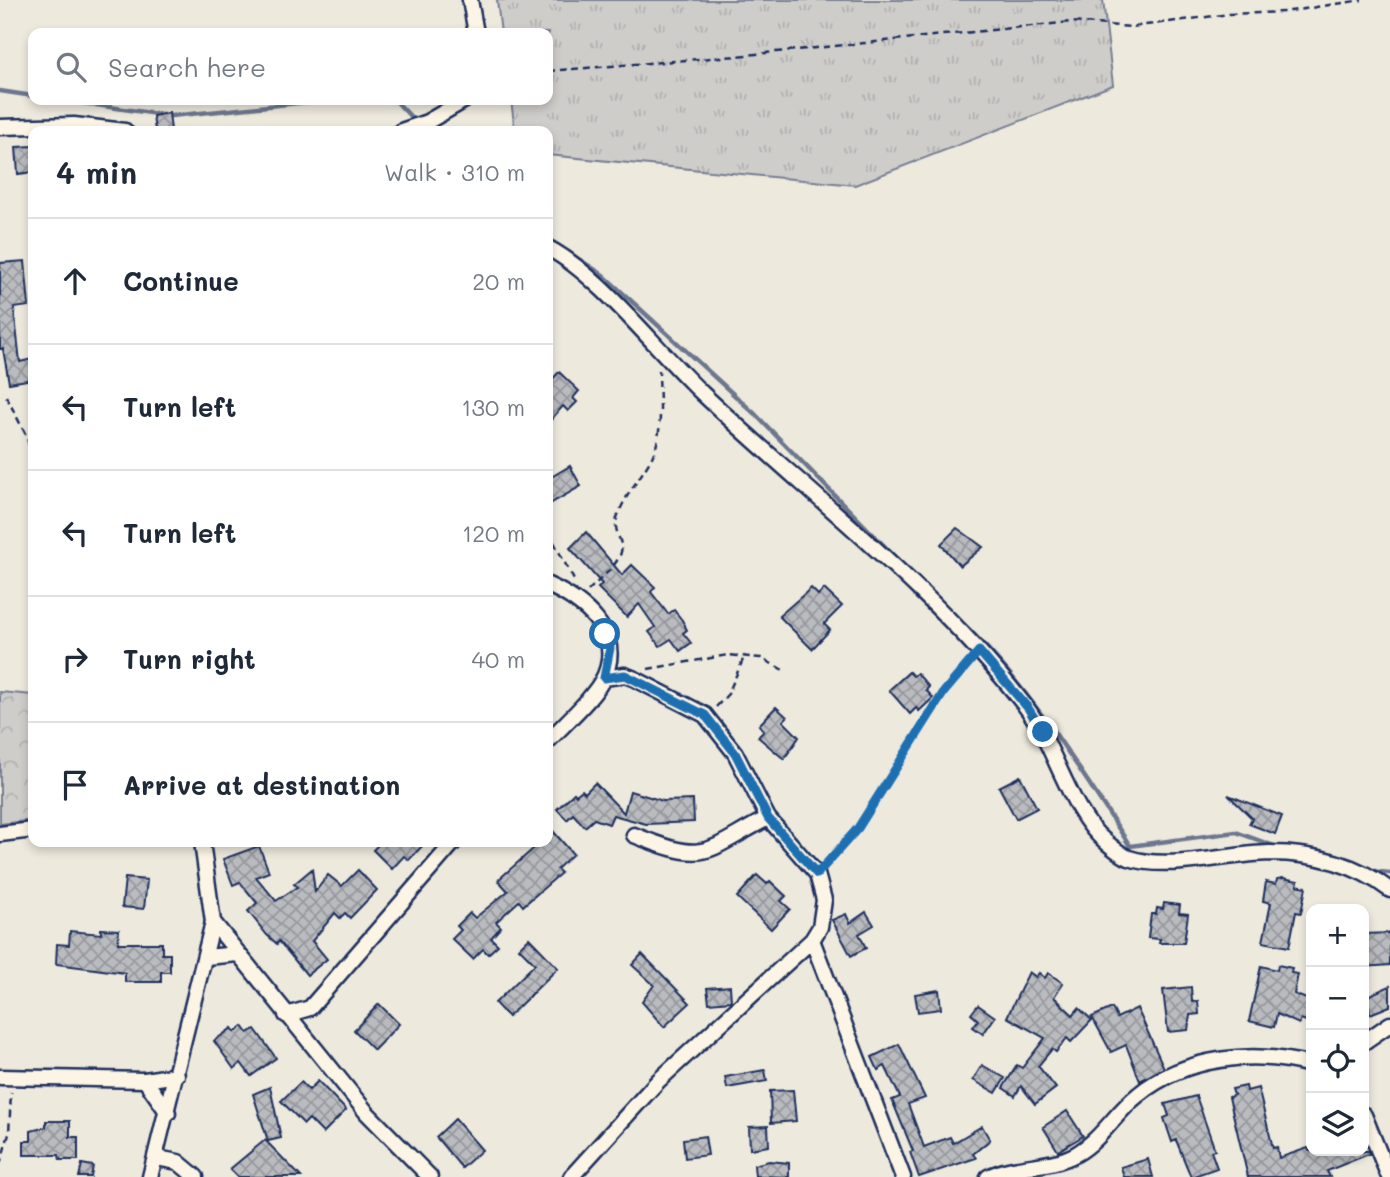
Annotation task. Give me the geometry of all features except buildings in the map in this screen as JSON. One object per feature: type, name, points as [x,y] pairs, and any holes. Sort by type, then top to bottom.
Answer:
[{"type":"street","points":[[470,0],[475,28]]},
{"type":"street","points":[[414,126],[455,105]]},
{"type":"street","points":[[0,127],[28,126]]},
{"type":"street","points":[[37,126],[82,126]]},
{"type":"street","points":[[553,252],[587,278],[703,394],[911,582],[979,651],[1028,708],[1085,815],[1102,839],[1127,858],[1155,862],[1268,853],[1306,855],[1342,863],[1372,876],[1390,890]]},
{"type":"street","points":[[553,587],[580,600],[596,616],[610,648],[604,678],[553,735]]},
{"type":"street","points":[[571,1177],[658,1081],[812,940],[820,927],[824,900],[817,874],[768,818],[735,753],[705,715],[625,675],[604,678]]},
{"type":"street","points":[[634,835],[671,850],[697,854],[712,850],[768,818]]},
{"type":"street","points":[[0,834],[28,831]]},
{"type":"street","points":[[150,1177],[157,1158],[213,922],[203,847]]},
{"type":"street","points":[[286,1015],[310,1008],[450,847]]},
{"type":"street","points":[[213,922],[367,1113],[430,1177]]},
{"type":"street","points":[[812,940],[903,1177]]},
{"type":"street","points":[[206,957],[238,954]]},
{"type":"street","points":[[1369,1039],[1390,1024]]},
{"type":"street","points":[[988,1177],[1013,1168],[1053,1163],[1076,1154],[1138,1094],[1158,1082],[1205,1063],[1251,1056],[1306,1064]]},
{"type":"street","points":[[1,1077],[145,1080],[177,1076]]},
{"type":"street","points":[[145,1080],[168,1113]]},
{"type":"street","points":[[1369,1125],[1387,1159],[1389,1177]]},
{"type":"street","points":[[157,1158],[178,1163],[196,1177]]},
{"type":"path","points":[[553,71],[737,56],[1071,22],[1131,27],[1229,14],[1284,12],[1362,0]]},
{"type":"path","points":[[553,542],[580,600],[620,557],[622,547],[615,529],[617,518],[633,484],[653,456],[658,409],[658,349]]},
{"type":"path","points":[[6,396],[28,441]]},
{"type":"path","points":[[817,874],[858,828],[944,692],[979,651]]},
{"type":"path","points":[[705,715],[728,694],[745,655]]},
{"type":"path","points":[[625,675],[706,657],[745,655],[761,657],[785,671]]},
{"type":"path","points":[[0,1164],[9,1134],[11,1095],[9,1085],[1,1077]]},
{"type":"green space","points":[[497,0],[1103,0],[1113,85],[855,185],[553,155],[553,126],[514,126],[512,105],[553,105],[553,28],[500,28]]},
{"type":"green space","points":[[0,692],[28,695],[28,821],[0,824]]},
{"type":"waterway","points":[[0,91],[28,95]]},
{"type":"waterway","points":[[96,105],[171,116],[279,105]]},
{"type":"waterway","points":[[400,105],[419,126]]},
{"type":"waterway","points":[[553,242],[603,275],[755,414],[907,569]]},
{"type":"waterway","points":[[954,615],[980,640],[1027,695],[1070,754],[1130,846],[1236,832],[1277,847]]},
{"type":"waterway","points":[[1370,871],[1390,873]]},
{"type":"route","points":[[605,634],[610,648],[604,678],[625,675],[679,699],[705,715],[735,753],[768,818],[817,874],[858,828],[889,783],[944,692],[979,651],[1028,708],[1043,732]]}]
